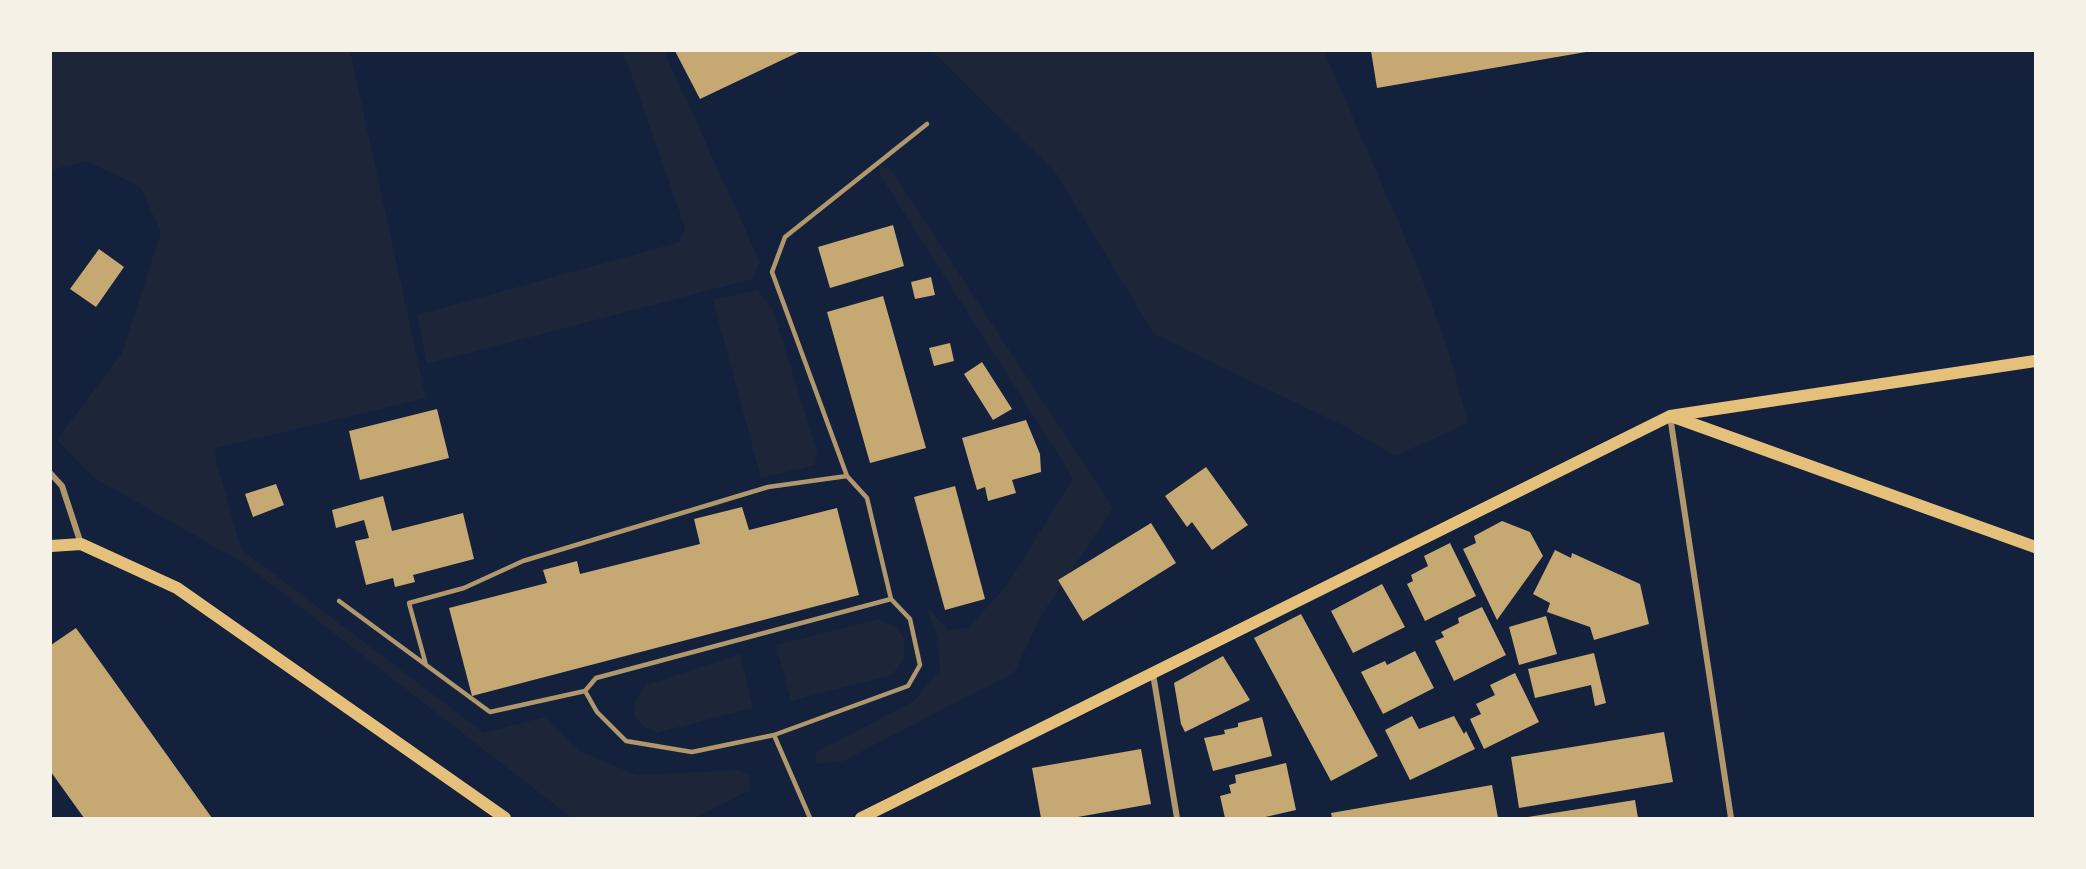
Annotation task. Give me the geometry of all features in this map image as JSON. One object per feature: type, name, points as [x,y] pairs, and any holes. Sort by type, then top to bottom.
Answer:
[{"type":"main road","points":[[861,818],[1670,416],[2035,361]]},
{"type":"main road","points":[[1670,416],[2035,547]]},
{"type":"main road","points":[[51,546],[81,544],[177,588],[504,818]]},
{"type":"street","points":[[1670,416],[1731,818]]},
{"type":"street","points":[[51,474],[62,486],[81,544]]},
{"type":"street","points":[[1153,673],[1176,818]]},
{"type":"lane","points":[[585,691],[597,712],[626,741],[692,752],[774,735],[908,686],[920,665],[910,619],[891,599],[867,498],[847,476],[772,272],[784,237],[927,124]]},
{"type":"lane","points":[[426,666],[410,603],[464,588],[523,561],[768,487],[847,476]]},
{"type":"lane","points":[[339,602],[490,712],[585,691],[596,678],[891,599]]},
{"type":"lane","points":[[774,735],[810,818]]},
{"type":"shaded area","points":[[51,51],[350,51],[426,398],[213,449],[241,549],[484,733],[544,717],[579,751],[637,775],[738,770],[749,775],[750,790],[695,818],[572,818],[245,564],[93,477],[57,440],[122,353],[161,232],[140,187],[87,161],[51,170]]},
{"type":"shaded area","points":[[623,51],[664,51],[760,262],[752,279],[427,364],[417,315],[680,242],[685,227]]},
{"type":"shaded area","points":[[932,51],[1324,51],[1419,270],[1448,350],[1468,423],[1395,456],[1348,428],[1154,334],[1056,173]]},
{"type":"shaded area","points":[[889,167],[1113,508],[1042,614],[1014,673],[843,761],[815,764],[816,752],[914,701],[940,670],[938,642],[927,607],[948,630],[968,628],[1008,584],[1073,478],[880,175],[879,168]]},
{"type":"shaded area","points":[[757,290],[772,308],[817,450],[815,465],[761,478],[713,300]]},
{"type":"shaded area","points":[[879,619],[896,628],[904,639],[904,657],[892,675],[791,701],[776,645]]},
{"type":"shaded area","points":[[740,654],[753,708],[656,733],[643,726],[635,717],[635,701],[646,685]]},
{"type":"building","points":[[675,51],[801,51],[700,99]]},
{"type":"building","points":[[1371,51],[1586,51],[1586,52],[1377,88]]},
{"type":"building","points":[[893,225],[904,266],[830,288],[818,247]]},
{"type":"building","points":[[99,249],[124,267],[96,307],[70,289]]},
{"type":"building","points":[[931,277],[935,295],[915,299],[911,282]]},
{"type":"building","points":[[883,296],[926,448],[870,463],[827,312]]},
{"type":"building","points":[[950,343],[954,361],[934,366],[929,348]]},
{"type":"building","points":[[982,362],[1012,409],[993,420],[964,374]]},
{"type":"building","points":[[437,409],[449,458],[360,480],[349,431]]},
{"type":"building","points":[[1026,420],[1040,454],[1041,472],[1012,480],[1016,493],[988,501],[985,487],[977,490],[962,438]]},
{"type":"building","points":[[1206,467],[1248,525],[1212,550],[1192,522],[1187,527],[1165,496]]},
{"type":"building","points":[[276,484],[284,505],[253,517],[245,494]]},
{"type":"building","points":[[955,486],[985,599],[945,610],[914,497]]},
{"type":"building","points":[[383,496],[392,531],[463,513],[474,559],[413,575],[415,582],[395,587],[393,578],[366,585],[355,541],[369,538],[364,520],[336,528],[332,510]]},
{"type":"building","points":[[742,507],[749,530],[837,508],[859,595],[472,696],[449,608],[547,583],[543,570],[577,561],[580,574],[700,544],[694,519]]},
{"type":"building","points":[[1502,521],[1530,532],[1543,556],[1497,620],[1463,549],[1476,543],[1474,536]]},
{"type":"building","points":[[1151,523],[1176,563],[1083,621],[1058,580]]},
{"type":"building","points":[[1450,543],[1476,596],[1425,621],[1407,584],[1413,581],[1411,575],[1428,566],[1424,556]]},
{"type":"building","points":[[1555,550],[1571,558],[1572,553],[1640,584],[1649,624],[1594,640],[1590,627],[1547,612],[1550,603],[1533,594]]},
{"type":"building","points":[[1382,584],[1405,627],[1353,653],[1331,611]]},
{"type":"building","points":[[1482,607],[1506,655],[1454,681],[1435,641],[1444,637],[1441,632],[1459,623],[1458,618]]},
{"type":"building","points":[[1301,614],[1378,756],[1331,781],[1254,638]]},
{"type":"building","points":[[1546,616],[1557,654],[1519,665],[1509,627]]},
{"type":"building","points":[[76,628],[212,818],[84,818],[51,772],[51,645]]},
{"type":"building","points":[[1415,651],[1434,688],[1383,714],[1361,672],[1385,661],[1387,665]]},
{"type":"building","points":[[1594,653],[1606,703],[1595,706],[1591,685],[1535,698],[1528,669]]},
{"type":"building","points":[[1223,656],[1250,700],[1185,732],[1181,724],[1174,683]]},
{"type":"building","points":[[1515,673],[1539,722],[1484,749],[1470,719],[1481,714],[1476,704],[1495,695],[1490,685]]},
{"type":"building","points":[[1412,716],[1419,729],[1454,716],[1464,734],[1466,731],[1475,749],[1410,780],[1385,730]]},
{"type":"building","points":[[1262,717],[1272,756],[1213,771],[1204,738],[1225,734],[1224,730],[1238,727],[1238,723]]},
{"type":"building","points":[[1664,732],[1673,782],[1519,808],[1511,757]]},
{"type":"building","points":[[1141,749],[1151,804],[1072,818],[1041,818],[1032,768]]},
{"type":"building","points":[[1286,763],[1296,810],[1261,818],[1225,818],[1220,796],[1231,793],[1229,785],[1236,783],[1235,775]]},
{"type":"building","points":[[1492,785],[1498,818],[1332,818],[1331,813]]},
{"type":"building","points":[[1635,800],[1638,818],[1528,818],[1528,817]]}]
